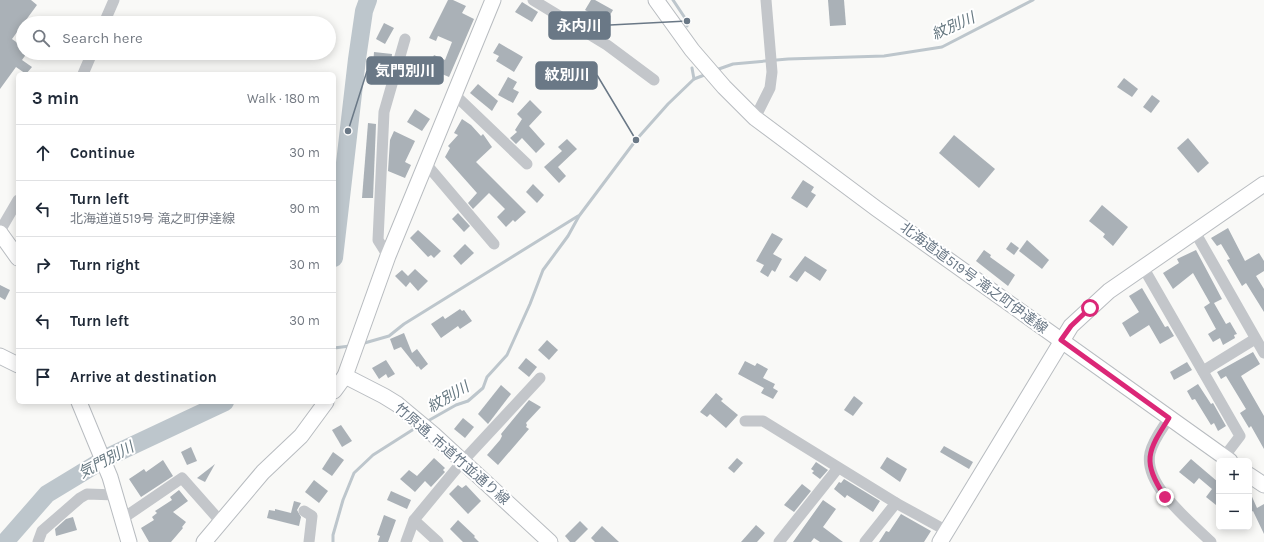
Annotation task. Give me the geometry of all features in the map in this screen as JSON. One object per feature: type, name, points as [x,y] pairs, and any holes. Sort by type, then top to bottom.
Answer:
[{"type":"street","points":[[107,16],[114,0]]},
{"type":"street","points":[[336,388],[345,376],[388,256],[427,165],[493,0]]},
{"type":"street","points":[[533,0],[607,45],[654,80]]},
{"type":"street","name":"北海道道519号 滝之町伊達線","points":[[656,0],[692,50],[724,87],[755,118],[877,209],[1226,458]]},
{"type":"street","points":[[755,118],[770,88],[772,72],[766,0]]},
{"type":"street","points":[[388,256],[378,240],[384,112],[405,39]]},
{"type":"street","points":[[84,72],[89,60]]},
{"type":"street","points":[[455,95],[527,164]]},
{"type":"street","points":[[427,165],[494,244]]},
{"type":"street","points":[[745,421],[763,421],[896,503],[944,536],[1061,340],[1071,326],[1090,308],[1143,267],[1264,184]]},
{"type":"street","points":[[16,204],[0,232],[16,255]]},
{"type":"street","points":[[1196,232],[1264,353]]},
{"type":"street","points":[[1143,267],[1240,436],[1228,458]]},
{"type":"street","points":[[1203,371],[1255,339]]},
{"type":"street","points":[[0,356],[16,364]]},
{"type":"street","name":"竹原通, 市道竹並通り線","points":[[345,376],[384,396],[410,415],[433,434],[550,542]]},
{"type":"street","points":[[406,542],[414,520],[462,462],[540,378]]},
{"type":"street","points":[[80,404],[110,477],[129,542]]},
{"type":"street","points":[[204,542],[263,472],[302,436],[325,404]]},
{"type":"street","points":[[1169,418],[1155,440],[1150,455],[1150,466],[1154,479],[1165,497],[1211,542]]},
{"type":"street","points":[[779,542],[838,468]]},
{"type":"street","points":[[1252,477],[1264,484]]},
{"type":"street","points":[[122,519],[182,478],[221,522]]},
{"type":"street","points":[[38,542],[42,531],[80,498],[87,494],[116,495]]},
{"type":"street","points":[[865,542],[896,503]]},
{"type":"street","points":[[304,511],[312,516],[309,542]]},
{"type":"street","points":[[414,520],[438,542]]},
{"type":"building","points":[[0,0],[31,0],[37,5],[29,16],[16,16],[16,34],[12,39],[16,42],[16,60],[22,60],[32,67],[28,72],[23,72],[16,67],[0,89]]},
{"type":"building","points":[[448,0],[453,0],[466,6],[462,13],[474,19],[449,77],[428,68],[434,55],[445,60],[452,42],[438,36],[436,41],[429,38]]},
{"type":"building","points":[[591,0],[595,0],[613,10],[606,22],[585,10]]},
{"type":"building","points":[[828,0],[844,0],[846,25],[830,26]]},
{"type":"building","points":[[522,2],[538,12],[532,22],[515,12]]},
{"type":"building","points":[[384,23],[394,28],[385,44],[376,39]]},
{"type":"building","points":[[499,43],[523,57],[514,72],[496,61],[499,56],[493,53]]},
{"type":"building","points":[[374,52],[392,54],[391,64],[388,64],[388,67],[373,66]]},
{"type":"building","points":[[508,77],[517,82],[513,89],[519,92],[513,103],[498,95]]},
{"type":"building","points":[[1124,78],[1138,89],[1132,97],[1117,87]]},
{"type":"building","points":[[478,84],[498,101],[492,111],[470,93]]},
{"type":"building","points":[[1152,95],[1160,101],[1151,113],[1143,107]]},
{"type":"building","points":[[530,100],[542,112],[529,126],[545,144],[536,153],[522,138],[516,144],[510,138],[517,132],[515,130],[522,119],[517,114]]},
{"type":"building","points":[[415,109],[430,119],[422,131],[407,122]]},
{"type":"building","points":[[462,119],[471,125],[481,136],[483,134],[492,147],[476,162],[526,212],[515,222],[513,220],[506,227],[497,217],[505,209],[489,193],[473,209],[468,203],[477,193],[445,157],[450,148],[448,146],[458,135],[454,133]]},
{"type":"building","points":[[368,123],[376,124],[373,198],[362,198]]},
{"type":"building","points":[[394,131],[415,141],[405,162],[411,165],[405,178],[388,171],[390,140]]},
{"type":"building","points":[[954,135],[995,169],[979,188],[939,153]]},
{"type":"building","points":[[1188,138],[1209,163],[1198,173],[1177,148]]},
{"type":"building","points":[[567,139],[577,149],[558,167],[566,176],[559,183],[544,167],[562,151],[558,147]]},
{"type":"building","points":[[803,180],[814,187],[811,192],[816,195],[807,208],[791,198]]},
{"type":"building","points":[[533,184],[544,195],[537,203],[526,192]]},
{"type":"building","points":[[1102,205],[1128,227],[1113,246],[1103,237],[1105,234],[1089,221]]},
{"type":"building","points":[[458,213],[470,226],[464,232],[452,219]]},
{"type":"building","points":[[1228,228],[1245,261],[1259,253],[1264,261],[1264,271],[1256,276],[1264,289],[1264,312],[1246,283],[1242,286],[1227,260],[1230,259],[1221,244],[1217,246],[1211,238]]},
{"type":"building","points":[[418,230],[441,251],[434,258],[431,255],[428,257],[410,238]]},
{"type":"building","points":[[772,233],[783,239],[773,254],[782,259],[775,272],[772,270],[768,277],[760,272],[764,265],[756,261]]},
{"type":"building","points":[[1027,240],[1049,260],[1042,269],[1019,251]]},
{"type":"building","points":[[1011,242],[1019,248],[1014,255],[1006,249]]},
{"type":"building","points":[[465,244],[474,253],[461,265],[453,256]]},
{"type":"building","points":[[984,250],[991,255],[990,257],[1015,275],[1008,286],[976,261]]},
{"type":"building","points":[[1196,250],[1222,299],[1214,303],[1226,324],[1230,322],[1237,334],[1234,335],[1235,338],[1223,345],[1220,338],[1213,342],[1208,334],[1216,329],[1204,307],[1210,303],[1193,273],[1173,289],[1163,273],[1179,263],[1177,259]]},
{"type":"building","points":[[805,256],[827,270],[820,281],[805,271],[797,282],[789,277]]},
{"type":"building","points":[[415,269],[428,281],[418,291],[410,282],[406,287],[395,276],[402,270],[408,276]]},
{"type":"building","points":[[0,285],[10,290],[5,300],[0,297]]},
{"type":"building","points":[[1142,288],[1165,327],[1168,326],[1174,336],[1160,344],[1149,325],[1130,337],[1122,323],[1139,312],[1129,296]]},
{"type":"building","points":[[460,309],[462,311],[464,310],[472,321],[460,329],[458,326],[441,338],[431,324],[443,316],[445,319]]},
{"type":"building","points":[[404,333],[412,353],[417,349],[428,364],[421,370],[401,347],[394,350],[390,339]]},
{"type":"building","points":[[547,340],[558,350],[549,360],[538,350]]},
{"type":"building","points":[[1253,352],[1260,364],[1241,376],[1264,416],[1264,449],[1251,426],[1249,428],[1240,413],[1246,409],[1226,376],[1221,379],[1217,372]]},
{"type":"building","points":[[526,358],[537,367],[529,377],[518,368]]},
{"type":"building","points":[[386,360],[395,374],[388,378],[386,374],[379,379],[372,368]]},
{"type":"building","points":[[745,361],[755,366],[757,363],[768,369],[763,378],[775,384],[773,388],[778,391],[773,399],[761,393],[764,388],[738,374]]},
{"type":"building","points":[[1187,362],[1192,370],[1174,380],[1170,372]]},
{"type":"building","points":[[1198,384],[1211,404],[1213,403],[1226,426],[1218,431],[1214,423],[1211,425],[1195,399],[1192,400],[1187,391]]},
{"type":"building","points":[[501,385],[511,394],[488,424],[478,414]]},
{"type":"building","points":[[716,393],[723,399],[721,401],[738,415],[726,428],[710,414],[707,417],[700,412]]},
{"type":"building","points":[[854,396],[863,403],[853,416],[844,410]]},
{"type":"building","points":[[529,400],[541,407],[526,423],[526,427],[529,429],[498,465],[487,455],[500,440],[502,436],[501,434]]},
{"type":"building","points":[[463,418],[474,427],[465,438],[454,429]]},
{"type":"building","points":[[341,425],[352,441],[342,447],[332,430]]},
{"type":"building","points":[[944,446],[973,462],[969,469],[940,452]]},
{"type":"building","points":[[191,447],[197,461],[187,465],[181,452]]},
{"type":"building","points":[[333,452],[344,460],[332,476],[322,469]]},
{"type":"building","points":[[887,457],[907,469],[900,482],[880,468]]},
{"type":"building","points":[[434,458],[445,468],[443,470],[445,472],[431,487],[425,481],[415,492],[400,479],[409,470],[417,476]]},
{"type":"building","points":[[737,458],[743,463],[734,473],[728,468]]},
{"type":"building","points":[[1191,459],[1216,480],[1216,505],[1206,497],[1212,489],[1199,478],[1194,484],[1179,472]]},
{"type":"building","points":[[163,460],[173,476],[141,497],[129,479],[144,469],[146,472]]},
{"type":"building","points":[[816,462],[828,470],[820,479],[812,473],[814,471],[811,469]]},
{"type":"building","points":[[215,464],[205,482],[197,478]]},
{"type":"building","points":[[844,479],[880,501],[873,512],[847,495],[845,498],[834,489],[839,482],[841,483]]},
{"type":"building","points":[[314,480],[328,491],[319,503],[305,492]]},
{"type":"building","points":[[802,484],[811,491],[794,512],[784,505]]},
{"type":"building","points":[[458,485],[462,488],[466,485],[481,501],[468,514],[449,494]]},
{"type":"building","points":[[179,490],[188,501],[173,512],[186,522],[182,527],[183,528],[171,542],[149,542],[141,528],[154,520],[152,517],[157,513],[155,511],[172,500],[170,497]]},
{"type":"building","points":[[391,491],[411,500],[407,509],[387,500]]},
{"type":"building","points":[[1252,497],[1257,508],[1264,504],[1264,534],[1253,511]]},
{"type":"building","points":[[823,500],[836,509],[823,527],[843,542],[820,542],[814,538],[811,542],[793,542]]},
{"type":"building","points":[[294,501],[301,503],[297,510],[301,517],[299,526],[267,518],[269,510],[275,511],[275,509],[291,513]]},
{"type":"building","points":[[901,514],[931,531],[924,542],[879,542],[886,531],[889,532]]},
{"type":"building","points":[[384,515],[396,520],[388,542],[378,542],[380,536],[377,535]]},
{"type":"building","points":[[73,517],[77,530],[56,536],[55,529],[66,519]]},
{"type":"building","points":[[458,520],[475,536],[474,537],[479,542],[463,542],[450,529]]},
{"type":"building","points":[[580,521],[588,529],[575,542],[570,542],[565,536]]},
{"type":"building","points":[[756,525],[765,533],[757,542],[741,542]]},
{"type":"building","points":[[602,526],[619,542],[595,542],[591,538]]},
{"type":"waterway","name":"気門別川","points":[[336,241],[357,59],[364,11],[368,0]]},
{"type":"waterway","points":[[673,0],[687,21],[687,26]]},
{"type":"waterway","name":"紋別川","points":[[716,70],[733,64],[788,59],[884,56],[942,47],[1033,0]]},
{"type":"waterway","points":[[692,68],[694,79]]},
{"type":"waterway","name":"紋別川","points":[[426,422],[456,405],[468,401],[483,388],[487,377],[507,355],[530,304],[543,270],[568,236],[579,216],[636,140],[668,104],[694,79],[707,74]]},
{"type":"waterway","points":[[361,344],[389,336],[404,324],[578,216]]},
{"type":"waterway","points":[[336,348],[350,346]]},
{"type":"waterway","name":"気門別川","points":[[5,542],[47,494],[108,457],[221,404]]},
{"type":"waterway","name":"紋別川","points":[[333,542],[333,535],[343,500],[354,473],[373,455],[417,427]]},
{"type":"place","name":"永内川","points":[[687,21]]},
{"type":"place","name":"気門別川","points":[[348,131]]},
{"type":"place","name":"紋別川","points":[[636,140]]},
{"type":"route","points":[[1090,308],[1071,326],[1061,340],[1169,418],[1155,440],[1150,455],[1150,466],[1154,479],[1165,497]]}]
